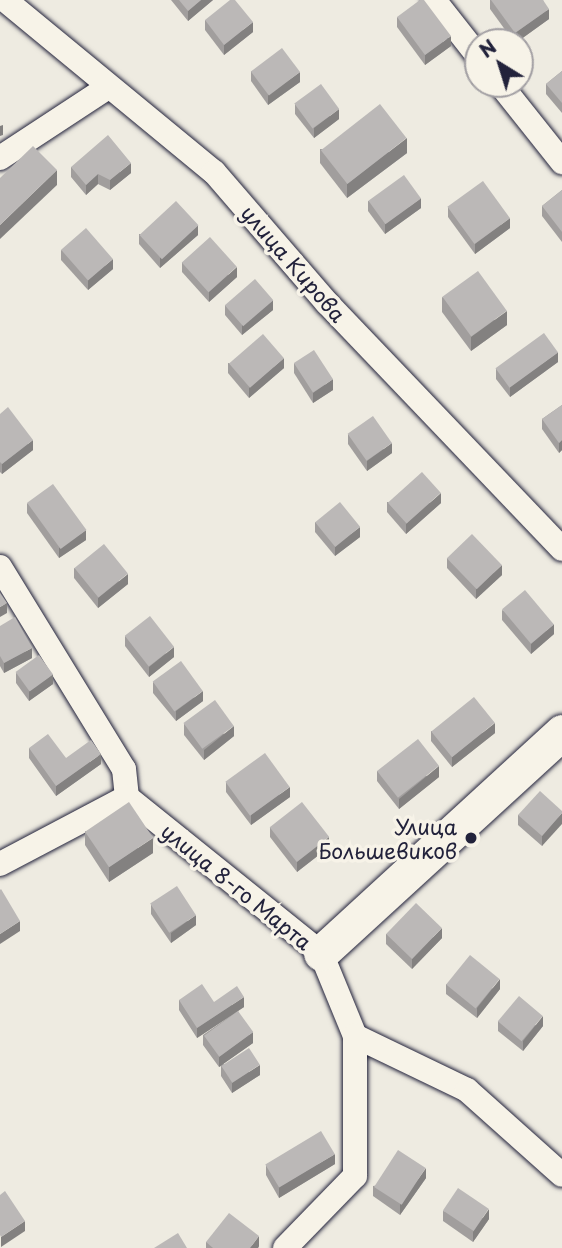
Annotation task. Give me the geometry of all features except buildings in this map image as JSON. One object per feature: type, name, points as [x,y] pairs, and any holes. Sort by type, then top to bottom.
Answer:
[{"type":"street","name":"улица Кирова","points":[[5,0],[214,172],[327,303],[562,549]]},
{"type":"street","points":[[433,0],[464,39]]},
{"type":"street","points":[[0,158],[108,87]]},
{"type":"street","points":[[511,98],[562,162]]},
{"type":"street","points":[[0,567],[124,769],[127,797],[0,864]]},
{"type":"street","points":[[321,953],[562,732]]},
{"type":"street","name":"улица 8-го Марта","points":[[127,797],[321,953],[355,1037]]},
{"type":"street","points":[[285,1248],[355,1176],[355,1037],[467,1090],[562,1175]]},
{"type":"place","name":"Улица Большевиков","points":[[471,838]]}]
